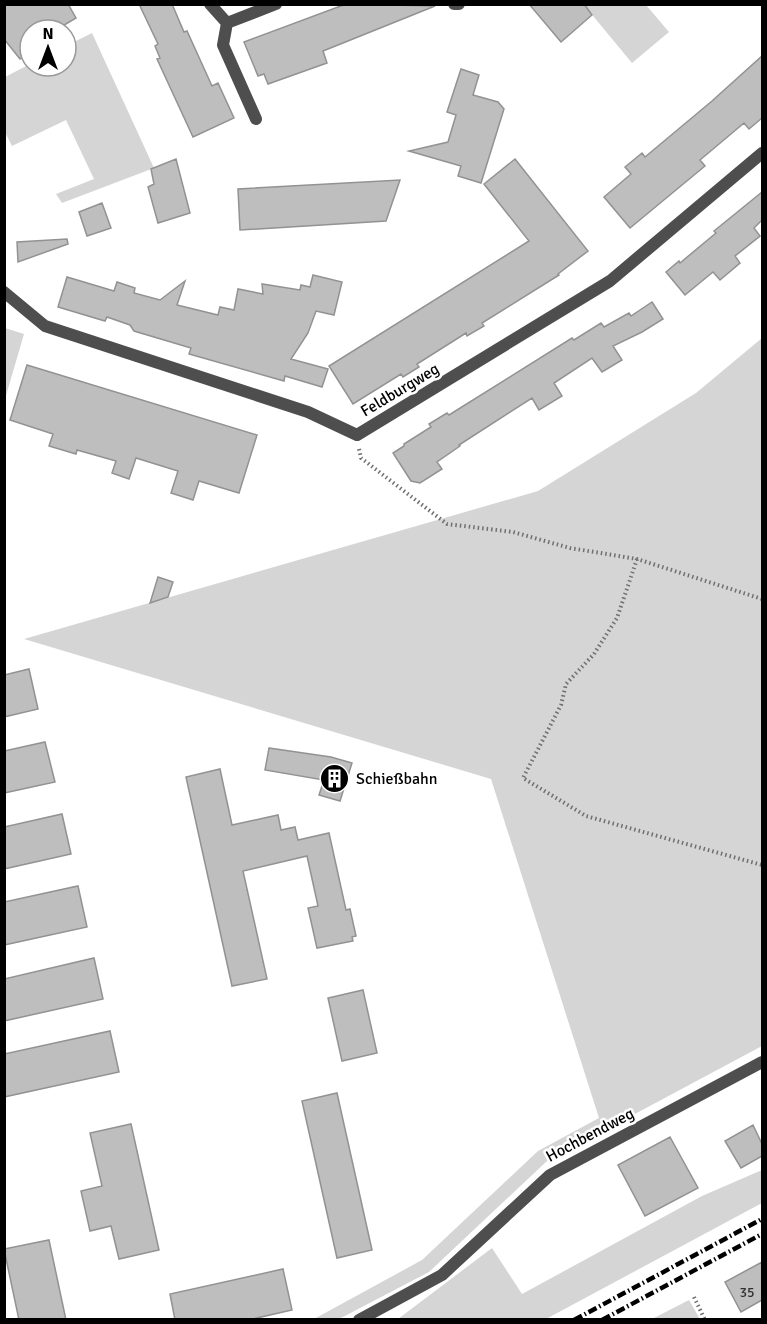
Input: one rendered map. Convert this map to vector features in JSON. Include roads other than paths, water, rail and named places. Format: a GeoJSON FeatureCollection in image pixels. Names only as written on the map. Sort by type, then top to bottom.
{"type":"FeatureCollection","features":[{"type":"Feature","properties":{"kind":"street"},"geometry":{"type":"LineString","coordinates":[[210,4],[227,23],[224,45],[256,119]]}},
{"type":"Feature","properties":{"kind":"street"},"geometry":{"type":"LineString","coordinates":[[227,23],[276,4]]}},
{"type":"Feature","properties":{"kind":"street","name":"Feldburgweg"},"geometry":{"type":"LineString","coordinates":[[6,297],[45,327],[308,412],[357,435],[610,281],[762,153]]}},
{"type":"Feature","properties":{"kind":"street","name":"Hochbendweg"},"geometry":{"type":"LineString","coordinates":[[359,1320],[442,1275],[550,1175],[762,1062]]}},
{"type":"Feature","properties":{"kind":"railway"},"geometry":{"type":"LineString","coordinates":[[574,1320],[762,1219]]}},
{"type":"Feature","properties":{"kind":"railway"},"geometry":{"type":"LineString","coordinates":[[602,1320],[762,1234]]}},
{"type":"Feature","properties":{"kind":"place","name":"Schießbahn"},"geometry":{"type":"Point","coordinates":[335,779]}}]}
